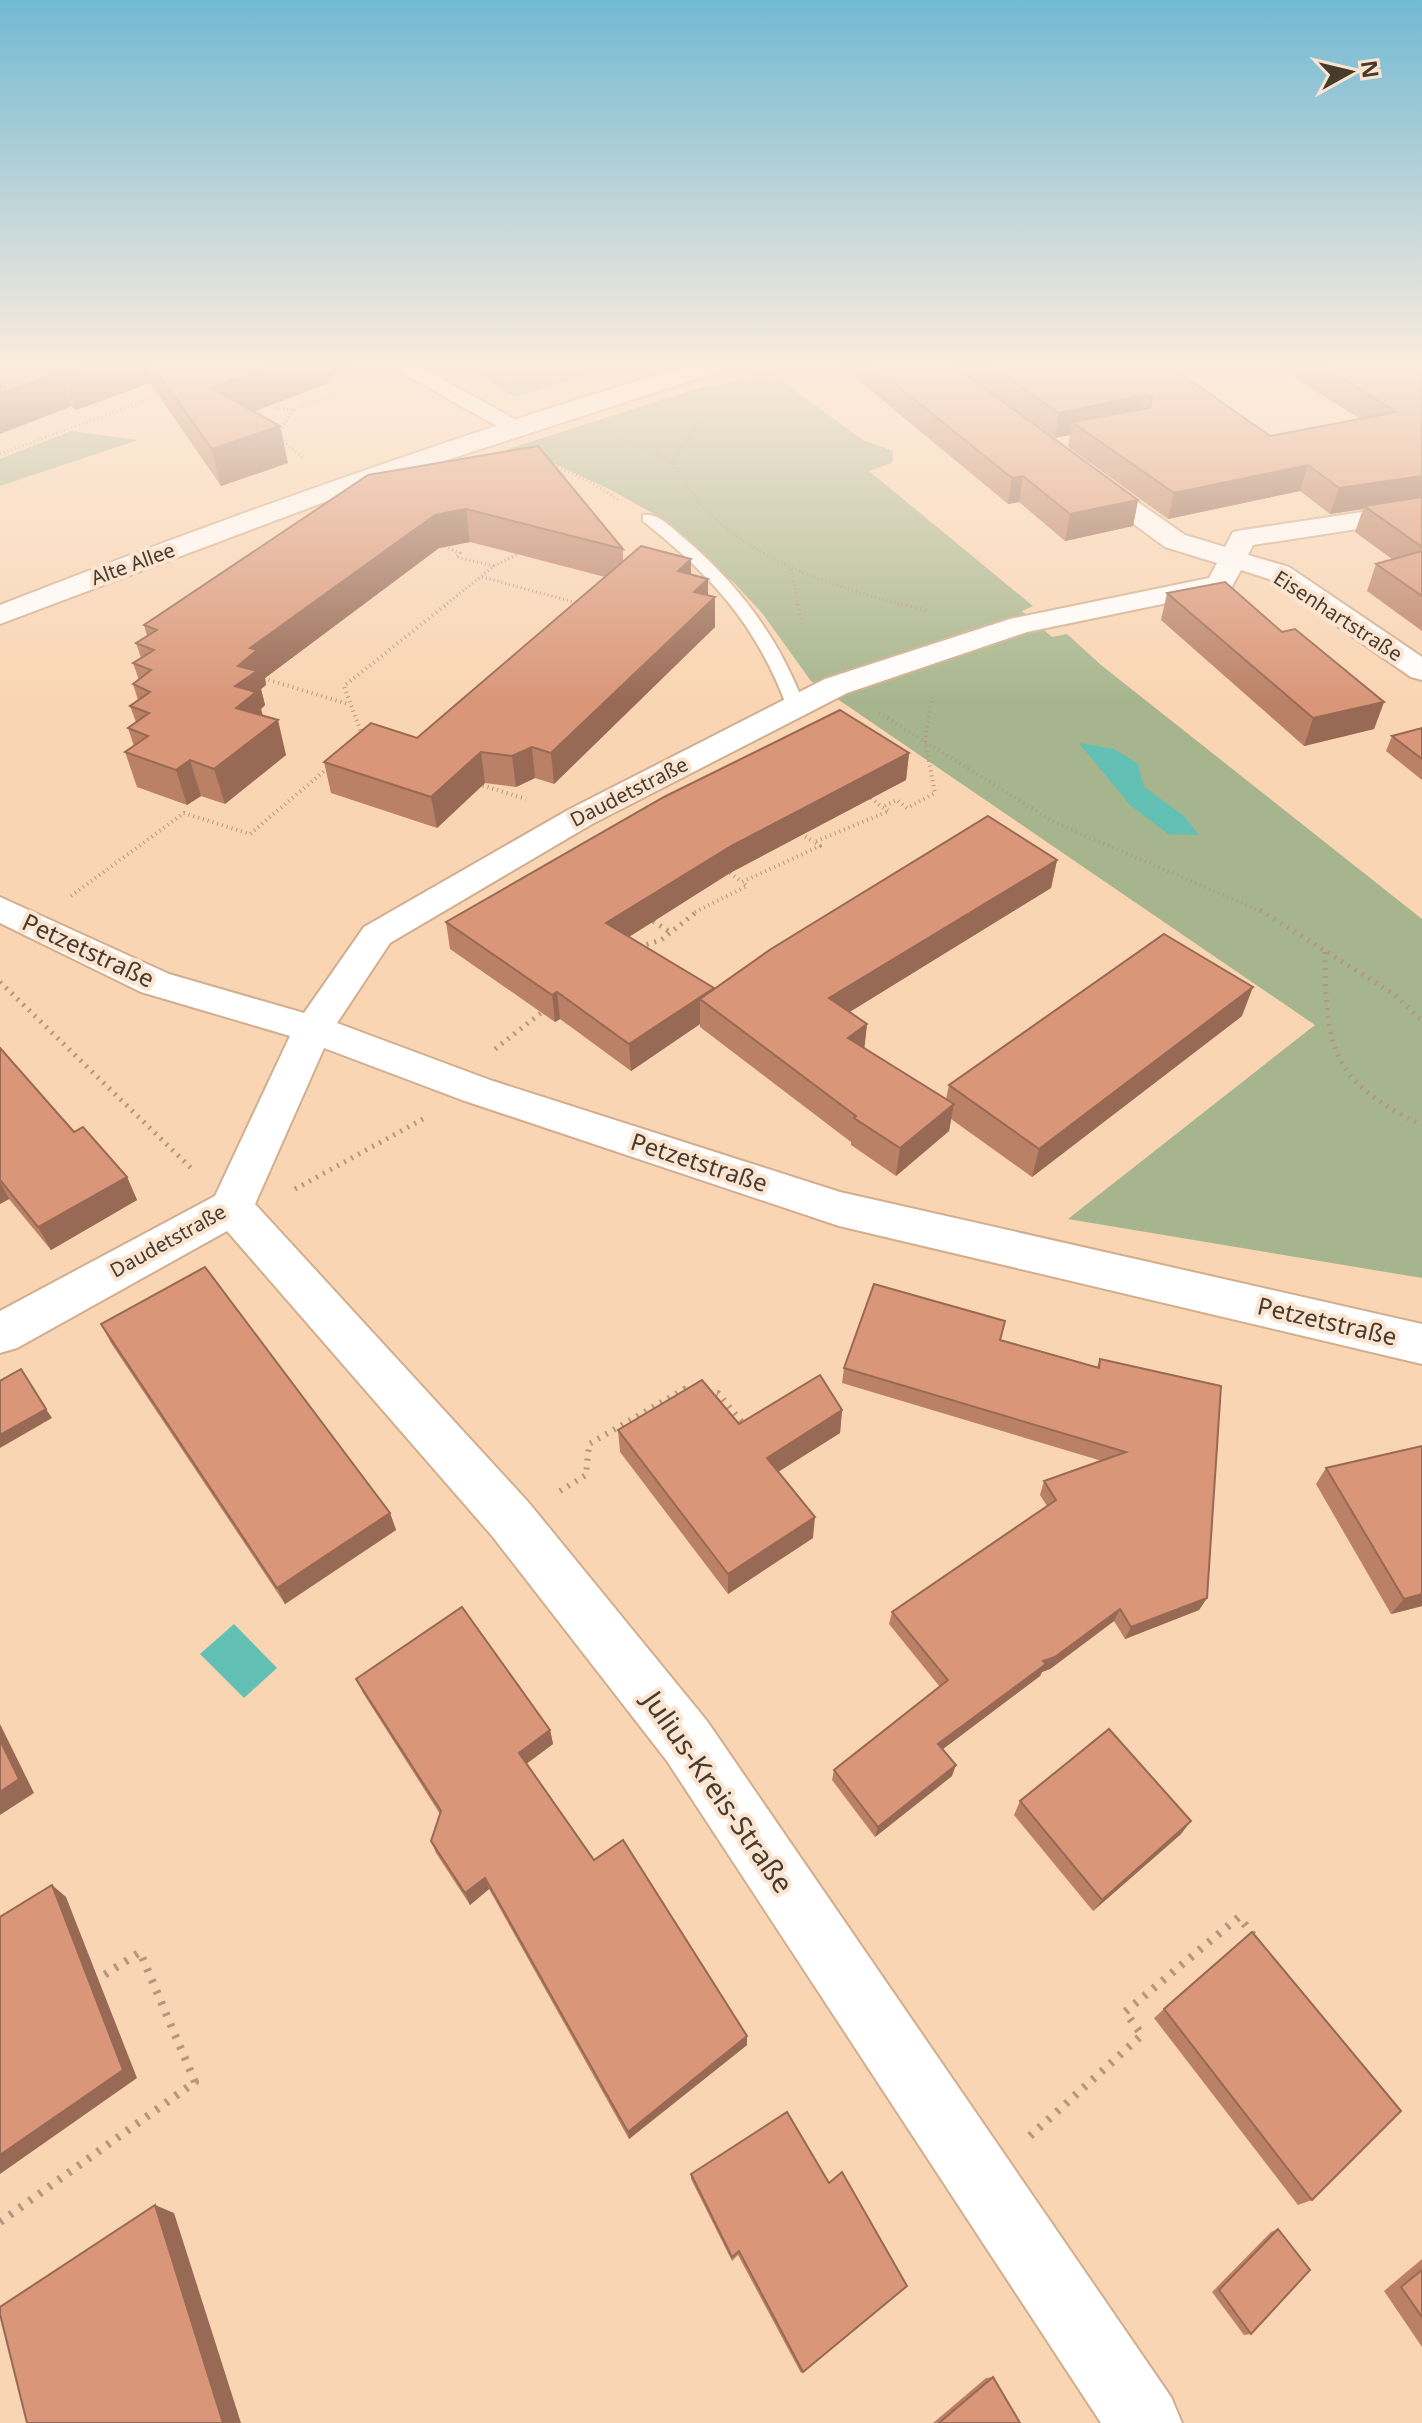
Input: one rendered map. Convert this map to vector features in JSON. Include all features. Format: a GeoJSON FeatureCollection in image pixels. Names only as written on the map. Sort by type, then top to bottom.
{"type":"FeatureCollection","features":[{"type":"Feature","properties":{"kind":"street","name":"Alte Allee"},"geometry":{"type":"LineString","coordinates":[[0,615],[372,476]]}},
{"type":"Feature","properties":{"kind":"street","name":"Eisenhartstraße"},"geometry":{"type":"LineString","coordinates":[[1084,476],[1175,541],[1279,573],[1422,671]]}},
{"type":"Feature","properties":{"kind":"street","name":"Daudetstraße"},"geometry":{"type":"LineString","coordinates":[[0,1334],[232,1207],[313,1029],[377,935],[580,817],[836,686],[1020,625],[1220,584],[1243,538],[1422,511]]}},
{"type":"Feature","properties":{"kind":"street","name":"Petzetstraße"},"geometry":{"type":"LineString","coordinates":[[16,917],[155,983],[313,1029],[476,1090],[839,1209],[1422,1344]]}},
{"type":"Feature","properties":{"kind":"street","name":"Julius-Kreis-Straße"},"geometry":{"type":"LineString","coordinates":[[232,1207],[511,1520],[687,1741],[1145,2423]]}},
{"type":"Feature","properties":{"kind":"lane"},"geometry":{"type":"LineString","coordinates":[[649,518],[692,551],[737,597],[782,663],[796,707]]}},
{"type":"Feature","properties":{"kind":"path"},"geometry":{"type":"LineString","coordinates":[[337,476],[349,484]]}},
{"type":"Feature","properties":{"kind":"path"},"geometry":{"type":"LineString","coordinates":[[578,476],[649,518]]}},
{"type":"Feature","properties":{"kind":"path"},"geometry":{"type":"LineString","coordinates":[[681,476],[693,497],[735,534],[791,569],[870,597],[939,613],[1020,625]]}},
{"type":"Feature","properties":{"kind":"path"},"geometry":{"type":"LineString","coordinates":[[440,545],[460,553],[456,557],[494,566]]}},
{"type":"Feature","properties":{"kind":"path"},"geometry":{"type":"LineString","coordinates":[[357,744],[362,734],[360,720],[348,704],[344,686],[494,566],[530,548]]}},
{"type":"Feature","properties":{"kind":"path"},"geometry":{"type":"LineString","coordinates":[[791,569],[798,615],[836,686],[1054,822],[1248,903],[1395,995],[1422,1021]]}},
{"type":"Feature","properties":{"kind":"path"},"geometry":{"type":"LineString","coordinates":[[482,577],[584,604]]}},
{"type":"Feature","properties":{"kind":"path"},"geometry":{"type":"LineString","coordinates":[[254,676],[348,704]]}},
{"type":"Feature","properties":{"kind":"path"},"geometry":{"type":"LineString","coordinates":[[882,807],[897,800],[907,808],[935,793],[925,741]]}},
{"type":"Feature","properties":{"kind":"path"},"geometry":{"type":"LineString","coordinates":[[16,917],[184,813],[250,834],[333,764]]}},
{"type":"Feature","properties":{"kind":"path"},"geometry":{"type":"LineString","coordinates":[[470,781],[580,817]]}},
{"type":"Feature","properties":{"kind":"path"},"geometry":{"type":"LineString","coordinates":[[814,842],[889,811],[871,798]]}},
{"type":"Feature","properties":{"kind":"path"},"geometry":{"type":"LineString","coordinates":[[742,882],[820,846],[801,834]]}},
{"type":"Feature","properties":{"kind":"path"},"geometry":{"type":"LineString","coordinates":[[631,952],[661,940],[690,915],[747,886],[730,873]]}},
{"type":"Feature","properties":{"kind":"path"},"geometry":{"type":"LineString","coordinates":[[653,921],[670,932]]}},
{"type":"Feature","properties":{"kind":"path"},"geometry":{"type":"LineString","coordinates":[[1325,951],[1329,1036],[1347,1073],[1369,1094],[1422,1125]]}},
{"type":"Feature","properties":{"kind":"path"},"geometry":{"type":"LineString","coordinates":[[0,982],[232,1207],[280,1197],[476,1090]]}},
{"type":"Feature","properties":{"kind":"path"},"geometry":{"type":"LineString","coordinates":[[511,1520],[586,1475],[589,1444],[684,1389],[718,1393],[753,1436]]}},
{"type":"Feature","properties":{"kind":"path"},"geometry":{"type":"LineString","coordinates":[[981,2179],[1142,2035],[1125,2012],[1239,1917],[1259,1941]]}},
{"type":"Feature","properties":{"kind":"path"},"geometry":{"type":"LineString","coordinates":[[0,2222],[195,2082],[140,1952],[98,1979]]}},
{"type":"Feature","properties":{"kind":"green space"},"geometry":{"type":"Polygon","coordinates":[[[0,476],[30,476],[0,486],[0,476]]]}},
{"type":"Feature","properties":{"kind":"green space"},"geometry":{"type":"Polygon","coordinates":[[[581,476],[875,476],[1033,606],[1022,611],[1052,637],[1067,634],[1101,665],[1422,919],[1422,1278],[1068,1219],[1315,1025],[811,681],[762,613],[734,583],[652,513],[581,476]]]}},
{"type":"Feature","properties":{"kind":"water"},"geometry":{"type":"Polygon","coordinates":[[[1079,743],[1114,749],[1138,764],[1144,787],[1184,816],[1199,835],[1168,834],[1130,805],[1079,743]]]}},
{"type":"Feature","properties":{"kind":"water"},"geometry":{"type":"Polygon","coordinates":[[[234,1624],[277,1668],[244,1698],[200,1654],[234,1624]]]}},
{"type":"Feature","properties":{"kind":"building"},"geometry":{"type":"Polygon","coordinates":[[[366,476],[563,476],[623,549],[466,509],[435,515],[250,648],[257,650],[238,666],[257,671],[235,686],[256,692],[236,708],[278,720],[214,769],[190,760],[176,770],[125,752],[148,736],[128,728],[149,713],[130,706],[150,692],[133,684],[151,670],[133,663],[154,650],[136,643],[157,630],[144,625],[366,476]]]}},
{"type":"Feature","properties":{"kind":"building"},"geometry":{"type":"Polygon","coordinates":[[[1023,476],[1105,476],[1138,500],[1070,514],[1023,476]]]}},
{"type":"Feature","properties":{"kind":"building"},"geometry":{"type":"Polygon","coordinates":[[[1150,476],[1255,476],[1174,493],[1150,476]]]}},
{"type":"Feature","properties":{"kind":"building"},"geometry":{"type":"Polygon","coordinates":[[[1323,476],[1421,476],[1339,488],[1323,476]]]}},
{"type":"Feature","properties":{"kind":"building"},"geometry":{"type":"Polygon","coordinates":[[[1422,497],[1422,547],[1364,506],[1422,497]]]}},
{"type":"Feature","properties":{"kind":"building"},"geometry":{"type":"Polygon","coordinates":[[[641,546],[691,559],[678,571],[708,579],[694,592],[715,597],[551,753],[532,747],[512,756],[481,752],[431,797],[324,762],[371,723],[417,738],[641,546]]]}},
{"type":"Feature","properties":{"kind":"building"},"geometry":{"type":"Polygon","coordinates":[[[1422,551],[1422,596],[1376,564],[1422,551]]]}},
{"type":"Feature","properties":{"kind":"building"},"geometry":{"type":"Polygon","coordinates":[[[1225,582],[1282,632],[1295,629],[1384,702],[1313,718],[1167,593],[1225,582]]]}},
{"type":"Feature","properties":{"kind":"building"},"geometry":{"type":"Polygon","coordinates":[[[840,710],[909,753],[731,846],[606,923],[714,988],[629,1044],[557,992],[552,995],[446,922],[664,797],[840,710]]]}},
{"type":"Feature","properties":{"kind":"building"},"geometry":{"type":"Polygon","coordinates":[[[1422,728],[1422,759],[1392,736],[1422,728]]]}},
{"type":"Feature","properties":{"kind":"building"},"geometry":{"type":"Polygon","coordinates":[[[988,816],[1057,860],[829,998],[867,1024],[848,1038],[954,1104],[900,1148],[854,1118],[856,1116],[700,999],[771,949],[988,816]]]}},
{"type":"Feature","properties":{"kind":"building"},"geometry":{"type":"Polygon","coordinates":[[[1164,934],[1253,987],[1039,1149],[949,1085],[1164,934]]]}},
{"type":"Feature","properties":{"kind":"building"},"geometry":{"type":"Polygon","coordinates":[[[0,1048],[74,1132],[83,1127],[127,1177],[38,1227],[0,1180],[0,1048]]]}},
{"type":"Feature","properties":{"kind":"building"},"geometry":{"type":"Polygon","coordinates":[[[205,1267],[390,1513],[277,1588],[101,1324],[205,1267]]]}},
{"type":"Feature","properties":{"kind":"building"},"geometry":{"type":"Polygon","coordinates":[[[874,1284],[1005,1321],[1000,1340],[1099,1368],[1100,1359],[1221,1386],[1207,1598],[1131,1627],[1120,1609],[1055,1657],[1043,1661],[1046,1664],[938,1744],[956,1765],[878,1827],[834,1770],[948,1680],[892,1612],[1056,1500],[1044,1481],[1126,1452],[844,1368],[874,1284]]]}},
{"type":"Feature","properties":{"kind":"building"},"geometry":{"type":"Polygon","coordinates":[[[21,1369],[46,1409],[0,1435],[0,1381],[21,1369]]]}},
{"type":"Feature","properties":{"kind":"building"},"geometry":{"type":"Polygon","coordinates":[[[820,1375],[842,1410],[767,1458],[815,1517],[728,1574],[618,1430],[702,1380],[739,1424],[820,1375]]]}},
{"type":"Feature","properties":{"kind":"building"},"geometry":{"type":"Polygon","coordinates":[[[1422,1446],[1422,1594],[1404,1599],[1326,1468],[1422,1446]]]}},
{"type":"Feature","properties":{"kind":"building"},"geometry":{"type":"Polygon","coordinates":[[[462,1607],[550,1730],[519,1753],[594,1860],[623,1840],[747,2036],[628,2132],[485,1878],[465,1893],[431,1841],[441,1811],[356,1679],[462,1607]]]}},
{"type":"Feature","properties":{"kind":"building"},"geometry":{"type":"Polygon","coordinates":[[[1109,1729],[1191,1821],[1102,1900],[1020,1801],[1109,1729]]]}},
{"type":"Feature","properties":{"kind":"building"},"geometry":{"type":"Polygon","coordinates":[[[0,1740],[19,1779],[0,1792],[0,1740]]]}},
{"type":"Feature","properties":{"kind":"building"},"geometry":{"type":"Polygon","coordinates":[[[52,1885],[123,2070],[0,2155],[0,1917],[52,1885]]]}},
{"type":"Feature","properties":{"kind":"building"},"geometry":{"type":"Polygon","coordinates":[[[1252,1932],[1401,2111],[1312,2200],[1164,2009],[1252,1932]]]}},
{"type":"Feature","properties":{"kind":"building"},"geometry":{"type":"Polygon","coordinates":[[[787,2112],[829,2183],[842,2172],[907,2286],[803,2372],[739,2251],[732,2257],[691,2174],[787,2112]]]}},
{"type":"Feature","properties":{"kind":"building"},"geometry":{"type":"Polygon","coordinates":[[[155,2205],[223,2423],[27,2423],[0,2307],[155,2205]]]}},
{"type":"Feature","properties":{"kind":"building"},"geometry":{"type":"Polygon","coordinates":[[[1278,2229],[1310,2270],[1251,2334],[1219,2290],[1278,2229]]]}},
{"type":"Feature","properties":{"kind":"building"},"geometry":{"type":"Polygon","coordinates":[[[1422,2270],[1422,2317],[1401,2287],[1422,2270]]]}},
{"type":"Feature","properties":{"kind":"building"},"geometry":{"type":"Polygon","coordinates":[[[993,2377],[1020,2423],[939,2423],[993,2377]]]}}]}
